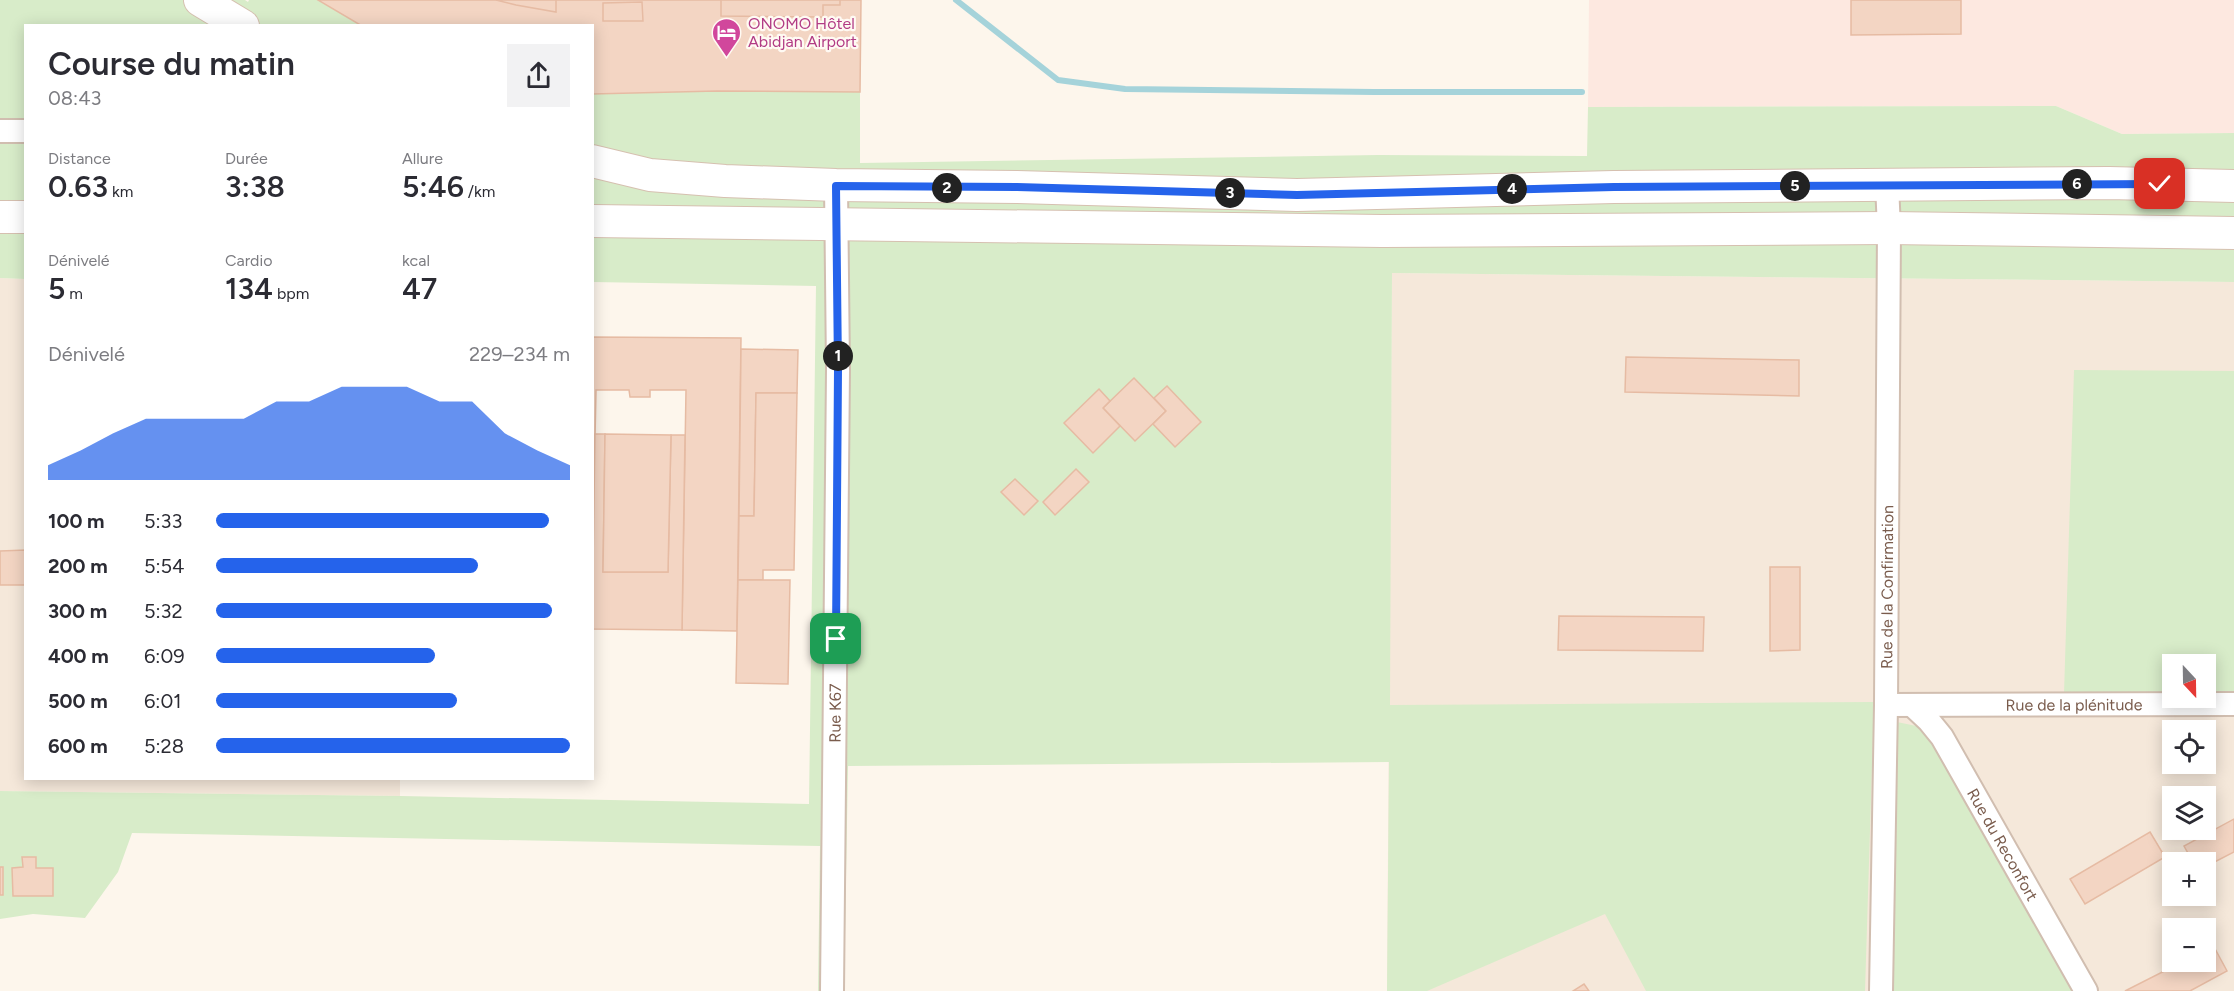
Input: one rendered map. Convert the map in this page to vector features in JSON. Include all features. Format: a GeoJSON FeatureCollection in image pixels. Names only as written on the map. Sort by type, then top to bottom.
{"type":"FeatureCollection","features":[{"type":"Feature","properties":{"kind":"main road"},"geometry":{"type":"LineString","coordinates":[[200,0],[240,24]]}},
{"type":"Feature","properties":{"kind":"main road"},"geometry":{"type":"LineString","coordinates":[[594,161],[650,175],[836,186],[1017,187],[1297,195],[1614,187],[2160,184],[2234,186]]}},
{"type":"Feature","properties":{"kind":"main road"},"geometry":{"type":"LineString","coordinates":[[721,221],[724,180]]}},
{"type":"Feature","properties":{"kind":"main road"},"geometry":{"type":"LineString","coordinates":[[2156,230],[2160,184]]}},
{"type":"Feature","properties":{"kind":"main road"},"geometry":{"type":"LineString","coordinates":[[0,217],[24,217]]}},
{"type":"Feature","properties":{"kind":"main road"},"geometry":{"type":"LineString","coordinates":[[594,221],[1370,231],[1889,228],[2156,230],[2234,233]]}},
{"type":"Feature","properties":{"kind":"street"},"geometry":{"type":"LineString","coordinates":[[0,131],[24,131]]}},
{"type":"Feature","properties":{"kind":"street"},"geometry":{"type":"LineString","coordinates":[[594,176],[650,175]]}},
{"type":"Feature","properties":{"kind":"street","name":"Rue de la Confirmation"},"geometry":{"type":"LineString","coordinates":[[1881,991],[1886,705],[1889,228],[1887,185]]}},
{"type":"Feature","properties":{"kind":"street","name":"Rue K67"},"geometry":{"type":"LineString","coordinates":[[832,991],[838,382],[836,186]]}},
{"type":"Feature","properties":{"kind":"street","name":"Rue de la plénitude"},"geometry":{"type":"LineString","coordinates":[[1886,705],[2234,704]]}},
{"type":"Feature","properties":{"kind":"street","name":"Rue du Reconfort"},"geometry":{"type":"LineString","coordinates":[[1912,706],[1942,737],[2086,991]]}},
{"type":"Feature","properties":{"kind":"shaded area"},"geometry":{"type":"Polygon","coordinates":[[[1589,0],[2234,0],[2234,133],[2122,134],[2056,106],[1588,107],[1589,0]]]}},
{"type":"Feature","properties":{"kind":"shaded area"},"geometry":{"type":"Polygon","coordinates":[[[1392,273],[2234,282],[2234,991],[1387,991],[1392,273]]]}},
{"type":"Feature","properties":{"kind":"shaded area"},"geometry":{"type":"Polygon","coordinates":[[[0,278],[24,279],[24,780],[400,780],[400,796],[0,791],[0,278]]]}},
{"type":"Feature","properties":{"kind":"green space"},"geometry":{"type":"Polygon","coordinates":[[[0,0],[245,0],[248,2],[249,0],[318,0],[360,24],[24,24],[24,279],[0,278],[0,0]]]}},
{"type":"Feature","properties":{"kind":"green space"},"geometry":{"type":"Polygon","coordinates":[[[717,91],[860,92],[860,163],[1378,155],[1587,156],[1588,107],[2056,106],[2122,134],[2234,133],[2234,282],[1392,273],[1390,705],[1874,702],[1865,991],[1646,991],[1605,914],[1427,991],[1387,991],[1389,762],[848,766],[844,991],[818,991],[820,846],[132,833],[118,872],[85,918],[33,914],[0,919],[0,791],[809,804],[816,286],[594,282],[594,94],[717,91]]]}},
{"type":"Feature","properties":{"kind":"green space"},"geometry":{"type":"Polygon","coordinates":[[[2074,370],[2234,371],[2234,696],[2216,696],[2216,654],[2162,654],[2162,695],[2064,694],[2074,370]]]}},
{"type":"Feature","properties":{"kind":"green space"},"geometry":{"type":"Polygon","coordinates":[[[1897,722],[1921,727],[1936,741],[2079,991],[1890,991],[1897,722]]]}},
{"type":"Feature","properties":{"kind":"building","name":"ONOMO Hôtel Abidjan Airport"},"geometry":{"type":"Polygon","coordinates":[[[318,0],[861,0],[860,92],[717,91],[594,94],[594,24],[359,24],[318,0]]]}},
{"type":"Feature","properties":{"kind":"building"},"geometry":{"type":"Polygon","coordinates":[[[496,0],[556,0],[556,12],[516,5],[496,0]]]}},
{"type":"Feature","properties":{"kind":"building"},"geometry":{"type":"Polygon","coordinates":[[[721,0],[840,0],[840,5],[823,5],[823,17],[721,16],[721,0]]]}},
{"type":"Feature","properties":{"kind":"building"},"geometry":{"type":"Polygon","coordinates":[[[1851,0],[1961,0],[1961,34],[1851,35],[1851,0]]]}},
{"type":"Feature","properties":{"kind":"building"},"geometry":{"type":"Polygon","coordinates":[[[642,2],[643,21],[603,21],[603,3],[642,2]]]}},
{"type":"Feature","properties":{"kind":"building"},"geometry":{"type":"Polygon","coordinates":[[[594,337],[741,338],[737,631],[682,630],[686,390],[650,390],[650,397],[630,397],[629,390],[596,390],[594,486],[594,337]]]}},
{"type":"Feature","properties":{"kind":"building"},"geometry":{"type":"Polygon","coordinates":[[[741,349],[798,350],[797,393],[756,393],[754,516],[739,516],[741,349]]]}},
{"type":"Feature","properties":{"kind":"building"},"geometry":{"type":"Polygon","coordinates":[[[1626,357],[1799,360],[1799,396],[1625,392],[1626,357]]]}},
{"type":"Feature","properties":{"kind":"building"},"geometry":{"type":"Polygon","coordinates":[[[1134,378],[1166,411],[1135,441],[1103,408],[1134,378]]]}},
{"type":"Feature","properties":{"kind":"building"},"geometry":{"type":"Polygon","coordinates":[[[1167,386],[1201,422],[1175,447],[1153,424],[1166,411],[1154,398],[1167,386]]]}},
{"type":"Feature","properties":{"kind":"building"},"geometry":{"type":"Polygon","coordinates":[[[1099,389],[1110,401],[1103,408],[1120,426],[1093,453],[1064,423],[1099,389]]]}},
{"type":"Feature","properties":{"kind":"building"},"geometry":{"type":"Polygon","coordinates":[[[756,393],[797,393],[794,570],[763,570],[763,580],[738,580],[739,516],[754,516],[756,393]]]}},
{"type":"Feature","properties":{"kind":"building"},"geometry":{"type":"Polygon","coordinates":[[[595,434],[605,434],[603,572],[668,572],[671,435],[685,435],[682,630],[594,629],[595,434]]]}},
{"type":"Feature","properties":{"kind":"building"},"geometry":{"type":"Polygon","coordinates":[[[605,434],[671,435],[668,572],[603,572],[605,434]]]}},
{"type":"Feature","properties":{"kind":"building"},"geometry":{"type":"Polygon","coordinates":[[[1076,469],[1089,482],[1055,515],[1043,502],[1076,469]]]}},
{"type":"Feature","properties":{"kind":"building"},"geometry":{"type":"Polygon","coordinates":[[[1015,479],[1038,501],[1024,515],[1001,492],[1015,479]]]}},
{"type":"Feature","properties":{"kind":"building"},"geometry":{"type":"Polygon","coordinates":[[[24,550],[24,585],[0,585],[0,551],[24,550]]]}},
{"type":"Feature","properties":{"kind":"building"},"geometry":{"type":"Polygon","coordinates":[[[1770,567],[1800,567],[1800,650],[1770,651],[1770,567]]]}},
{"type":"Feature","properties":{"kind":"building"},"geometry":{"type":"Polygon","coordinates":[[[738,580],[790,580],[788,684],[736,683],[738,580]]]}},
{"type":"Feature","properties":{"kind":"building"},"geometry":{"type":"Polygon","coordinates":[[[1559,616],[1704,617],[1703,651],[1558,650],[1559,616]]]}},
{"type":"Feature","properties":{"kind":"building"},"geometry":{"type":"Polygon","coordinates":[[[2234,819],[2234,852],[2216,861],[2216,852],[2187,852],[2184,846],[2195,840],[2216,840],[2216,829],[2234,819]]]}},
{"type":"Feature","properties":{"kind":"building"},"geometry":{"type":"Polygon","coordinates":[[[2150,832],[2162,852],[2162,859],[2085,904],[2070,879],[2150,832]]]}},
{"type":"Feature","properties":{"kind":"building"},"geometry":{"type":"Polygon","coordinates":[[[22,857],[36,857],[36,868],[53,868],[53,896],[13,896],[12,868],[23,867],[22,857]]]}},
{"type":"Feature","properties":{"kind":"building"},"geometry":{"type":"Polygon","coordinates":[[[0,867],[3,867],[3,895],[0,895],[0,867]]]}},
{"type":"Feature","properties":{"kind":"building"},"geometry":{"type":"Polygon","coordinates":[[[2216,951],[2227,971],[2190,991],[2125,991],[2162,972],[2216,972],[2216,951]]]}},
{"type":"Feature","properties":{"kind":"building"},"geometry":{"type":"Polygon","coordinates":[[[1584,984],[1589,991],[1573,991],[1584,984]]]}},
{"type":"Feature","properties":{"kind":"waterway"},"geometry":{"type":"LineString","coordinates":[[956,0],[1058,80],[1125,89],[1582,92]]}},
{"type":"Feature","properties":{"kind":"place","name":"ONOMO Hôtel Abidjan Airport"},"geometry":{"type":"Point","coordinates":[727,58]}},
{"type":"Feature","properties":{"kind":"route"},"geometry":{"type":"LineString","coordinates":[[836,639],[838,370],[836,186],[1017,187],[1297,195],[1614,187],[2160,184]]}}]}
